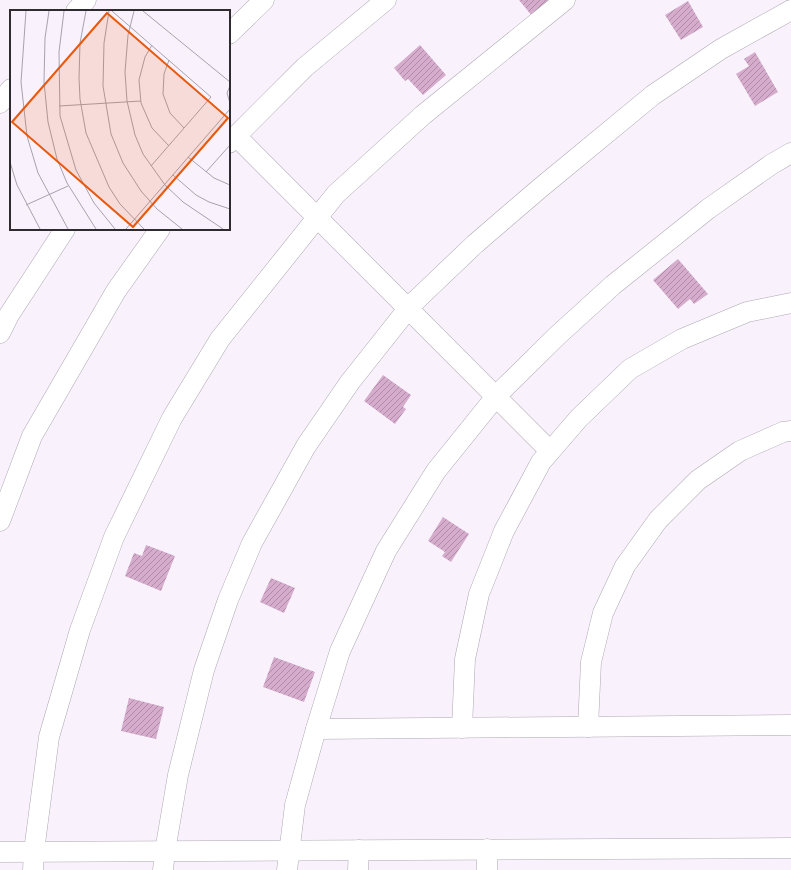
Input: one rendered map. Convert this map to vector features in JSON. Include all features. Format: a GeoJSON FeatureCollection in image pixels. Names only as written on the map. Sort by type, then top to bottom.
{"type":"FeatureCollection","features":[{"type":"Feature","properties":{"kind":"street"},"geometry":{"type":"LineString","coordinates":[[77,10],[86,0]]}},
{"type":"Feature","properties":{"kind":"street"},"geometry":{"type":"LineString","coordinates":[[230,33],[264,0]]}},
{"type":"Feature","properties":{"kind":"street"},"geometry":{"type":"LineString","coordinates":[[386,0],[305,67],[233,139],[317,217],[550,451]]}},
{"type":"Feature","properties":{"kind":"street"},"geometry":{"type":"LineString","coordinates":[[33,861],[49,737],[80,630],[114,537],[172,418],[220,339],[336,194],[423,115],[565,0]]}},
{"type":"Feature","properties":{"kind":"street"},"geometry":{"type":"LineString","coordinates":[[164,860],[178,775],[204,670],[228,600],[252,543],[306,446],[350,382],[408,309],[481,239],[539,189],[653,95],[721,49],[791,10]]}},
{"type":"Feature","properties":{"kind":"street"},"geometry":{"type":"LineString","coordinates":[[0,103],[10,91]]}},
{"type":"Feature","properties":{"kind":"street"},"geometry":{"type":"LineString","coordinates":[[287,870],[295,805],[340,651],[386,551],[436,471],[496,397],[558,335],[613,285],[708,209],[772,164],[791,153]]}},
{"type":"Feature","properties":{"kind":"street"},"geometry":{"type":"LineString","coordinates":[[0,333],[9,315],[64,230]]}},
{"type":"Feature","properties":{"kind":"street"},"geometry":{"type":"LineString","coordinates":[[0,521],[32,436],[116,291],[159,230]]}},
{"type":"Feature","properties":{"kind":"street"},"geometry":{"type":"LineString","coordinates":[[462,728],[465,659],[479,594],[504,531],[541,462],[579,418],[630,369],[682,339],[747,312],[791,302]]}},
{"type":"Feature","properties":{"kind":"street"},"geometry":{"type":"LineString","coordinates":[[588,727],[590,662],[603,613],[625,566],[658,520],[698,480],[740,451],[791,430]]}},
{"type":"Feature","properties":{"kind":"street"},"geometry":{"type":"LineString","coordinates":[[316,729],[791,725]]}},
{"type":"Feature","properties":{"kind":"street"},"geometry":{"type":"LineString","coordinates":[[0,852],[33,861],[164,860],[289,850],[791,848]]}},
{"type":"Feature","properties":{"kind":"street"},"geometry":{"type":"LineString","coordinates":[[487,849],[487,870]]}},
{"type":"Feature","properties":{"kind":"street"},"geometry":{"type":"LineString","coordinates":[[358,870],[359,850]]}},
{"type":"Feature","properties":{"kind":"building"},"geometry":{"type":"Polygon","coordinates":[[[519,0],[552,0],[532,16],[519,0]]]}},
{"type":"Feature","properties":{"kind":"building"},"geometry":{"type":"Polygon","coordinates":[[[688,1],[703,27],[681,40],[665,15],[688,1]]]}},
{"type":"Feature","properties":{"kind":"building"},"geometry":{"type":"Polygon","coordinates":[[[420,45],[446,75],[423,95],[408,79],[405,81],[394,68],[420,45]]]}},
{"type":"Feature","properties":{"kind":"building"},"geometry":{"type":"Polygon","coordinates":[[[755,52],[778,92],[755,106],[736,74],[749,66],[744,59],[755,52]]]}},
{"type":"Feature","properties":{"kind":"building"},"geometry":{"type":"Polygon","coordinates":[[[678,259],[708,294],[694,304],[690,299],[678,309],[653,280],[678,259]]]}},
{"type":"Feature","properties":{"kind":"building"},"geometry":{"type":"Polygon","coordinates":[[[383,375],[411,395],[403,407],[406,409],[395,424],[364,401],[383,375]]]}},
{"type":"Feature","properties":{"kind":"building"},"geometry":{"type":"Polygon","coordinates":[[[443,517],[469,534],[451,562],[442,556],[445,552],[428,541],[443,517]]]}},
{"type":"Feature","properties":{"kind":"building"},"geometry":{"type":"Polygon","coordinates":[[[146,545],[175,556],[161,591],[125,576],[134,553],[142,556],[146,545]]]}},
{"type":"Feature","properties":{"kind":"building"},"geometry":{"type":"Polygon","coordinates":[[[271,578],[295,588],[284,613],[260,602],[271,578]]]}},
{"type":"Feature","properties":{"kind":"building"},"geometry":{"type":"Polygon","coordinates":[[[274,657],[315,672],[304,702],[263,687],[274,657]]]}},
{"type":"Feature","properties":{"kind":"building"},"geometry":{"type":"Polygon","coordinates":[[[129,698],[164,707],[156,739],[121,731],[129,698]]]}}]}
